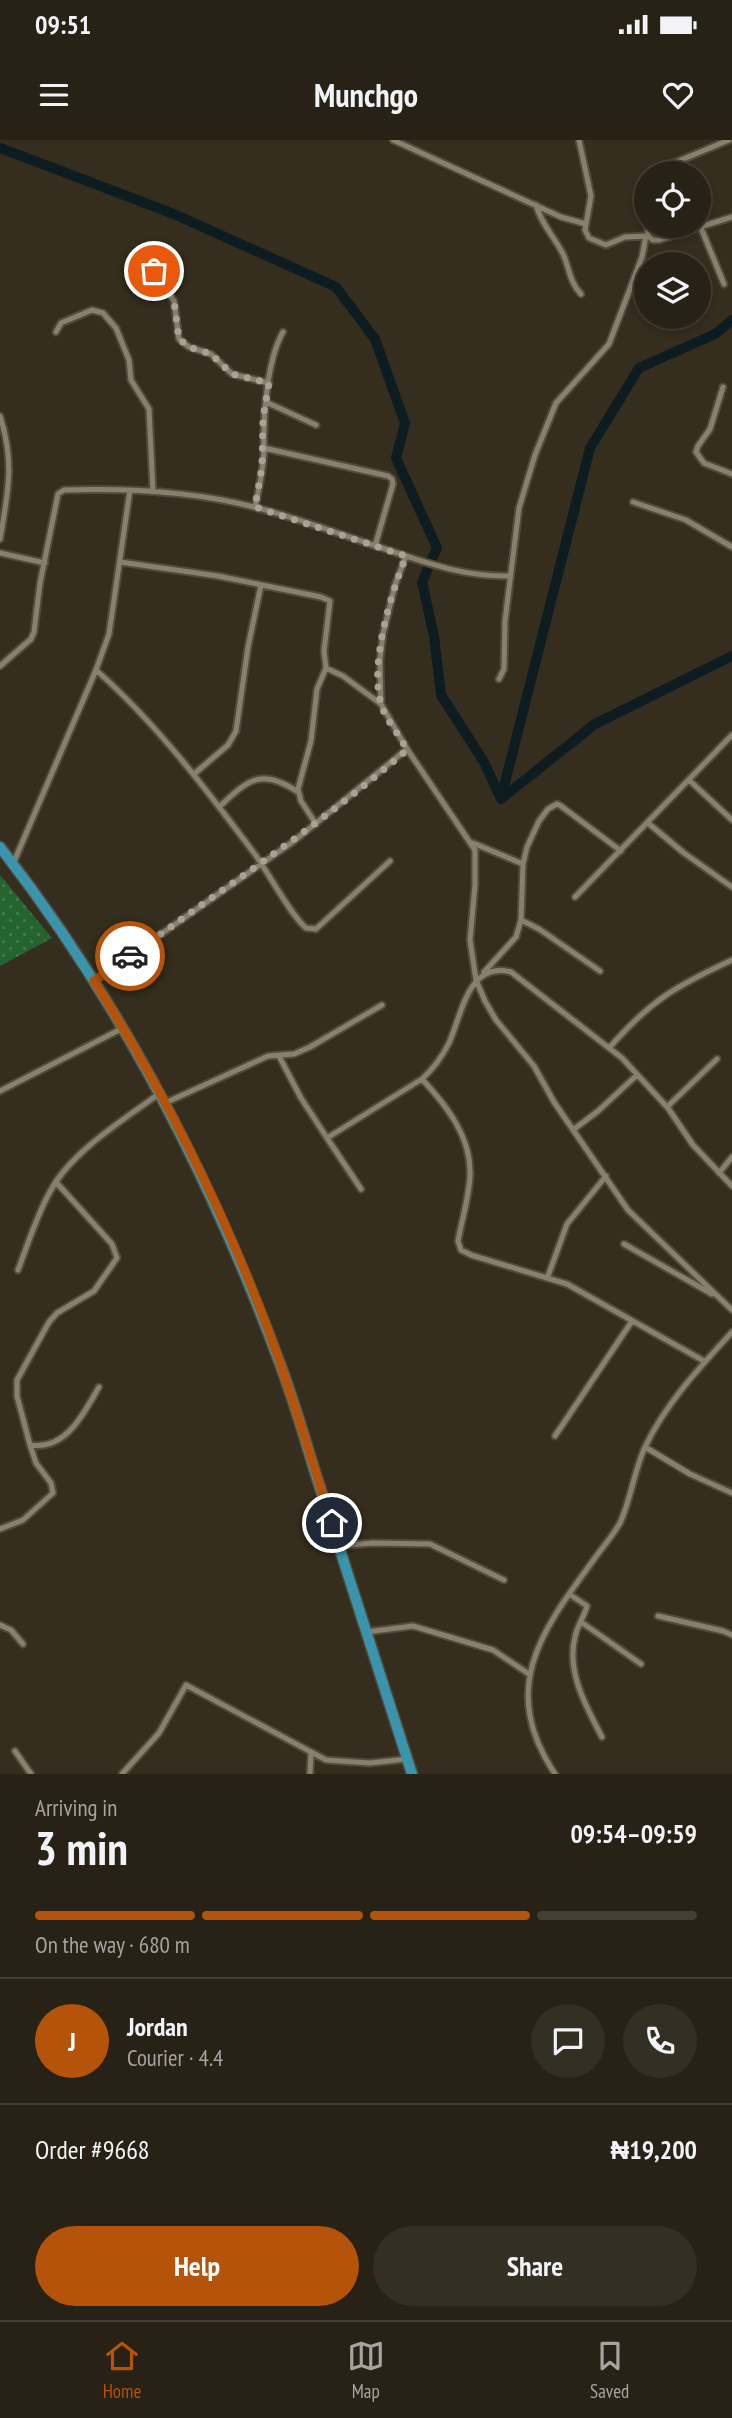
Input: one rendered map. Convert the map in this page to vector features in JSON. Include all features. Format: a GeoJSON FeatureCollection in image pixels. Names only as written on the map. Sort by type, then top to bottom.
{"type":"FeatureCollection","features":[{"type":"Feature","properties":{"kind":"highway"},"geometry":{"type":"LineString","coordinates":[[0,848],[42,903],[123,1028],[160,1093],[216,1205],[274,1346],[412,1774]]}},
{"type":"Feature","properties":{"kind":"street"},"geometry":{"type":"LineString","coordinates":[[393,140],[561,217],[586,224]]}},
{"type":"Feature","properties":{"kind":"street"},"geometry":{"type":"LineString","coordinates":[[579,140],[591,197],[585,230],[589,238],[610,245],[625,237],[634,237]]}},
{"type":"Feature","properties":{"kind":"street"},"geometry":{"type":"LineString","coordinates":[[679,161],[729,140]]}},
{"type":"Feature","properties":{"kind":"street"},"geometry":{"type":"LineString","coordinates":[[536,205],[546,230],[563,254],[575,289],[581,294]]}},
{"type":"Feature","properties":{"kind":"street"},"geometry":{"type":"LineString","coordinates":[[711,224],[732,217]]}},
{"type":"Feature","properties":{"kind":"street"},"geometry":{"type":"LineString","coordinates":[[499,679],[504,669],[503,643],[519,508],[535,455],[556,403],[609,344],[647,238]]}},
{"type":"Feature","properties":{"kind":"street"},"geometry":{"type":"LineString","coordinates":[[705,238],[724,284]]}},
{"type":"Feature","properties":{"kind":"street"},"geometry":{"type":"LineString","coordinates":[[154,271],[174,301],[179,339],[189,347],[211,354],[232,374],[269,383]]}},
{"type":"Feature","properties":{"kind":"street"},"geometry":{"type":"LineString","coordinates":[[56,332],[61,323],[92,310],[103,313],[116,328],[129,360],[131,380],[149,409],[153,491]]}},
{"type":"Feature","properties":{"kind":"street"},"geometry":{"type":"LineString","coordinates":[[255,507],[264,448],[263,418],[278,343],[284,332]]}},
{"type":"Feature","properties":{"kind":"street"},"geometry":{"type":"LineString","coordinates":[[723,387],[710,429],[696,452],[704,463],[732,474]]}},
{"type":"Feature","properties":{"kind":"street"},"geometry":{"type":"LineString","coordinates":[[266,402],[316,425]]}},
{"type":"Feature","properties":{"kind":"street"},"geometry":{"type":"LineString","coordinates":[[0,416],[9,447],[10,463],[0,539]]}},
{"type":"Feature","properties":{"kind":"street"},"geometry":{"type":"LineString","coordinates":[[264,448],[392,479],[393,484],[375,546]]}},
{"type":"Feature","properties":{"kind":"street"},"geometry":{"type":"LineString","coordinates":[[0,666],[33,635],[40,583],[60,492],[88,489],[192,495],[255,507],[441,569],[510,576]]}},
{"type":"Feature","properties":{"kind":"street"},"geometry":{"type":"LineString","coordinates":[[13,864],[96,670],[108,634],[130,490]]}},
{"type":"Feature","properties":{"kind":"street"},"geometry":{"type":"LineString","coordinates":[[633,502],[686,520],[732,547]]}},
{"type":"Feature","properties":{"kind":"street"},"geometry":{"type":"LineString","coordinates":[[0,553],[45,563]]}},
{"type":"Feature","properties":{"kind":"street"},"geometry":{"type":"LineString","coordinates":[[381,704],[380,660],[383,634],[395,585],[406,556]]}},
{"type":"Feature","properties":{"kind":"street"},"geometry":{"type":"LineString","coordinates":[[120,562],[218,576],[330,601],[324,651],[326,668],[317,689],[311,741],[298,792],[300,801],[316,824]]}},
{"type":"Feature","properties":{"kind":"street"},"geometry":{"type":"LineString","coordinates":[[194,774],[228,745],[236,731],[248,647],[261,585]]}},
{"type":"Feature","properties":{"kind":"street"},"geometry":{"type":"LineString","coordinates":[[326,668],[360,687],[381,704],[407,750],[475,850],[470,940],[479,977],[493,1015],[534,1066],[628,1210],[732,1310]]}},
{"type":"Feature","properties":{"kind":"street"},"geometry":{"type":"LineString","coordinates":[[96,670],[114,685],[194,774],[261,863],[301,924],[311,930],[316,929],[390,861]]}},
{"type":"Feature","properties":{"kind":"street"},"geometry":{"type":"LineString","coordinates":[[575,897],[732,735]]}},
{"type":"Feature","properties":{"kind":"street"},"geometry":{"type":"LineString","coordinates":[[94,981],[316,824],[407,750]]}},
{"type":"Feature","properties":{"kind":"street"},"geometry":{"type":"LineString","coordinates":[[219,807],[245,783],[254,779],[274,778],[298,792]]}},
{"type":"Feature","properties":{"kind":"street"},"geometry":{"type":"LineString","coordinates":[[689,780],[732,820]]}},
{"type":"Feature","properties":{"kind":"street"},"geometry":{"type":"LineString","coordinates":[[327,1138],[430,1072],[448,1044],[479,977],[513,942],[521,920],[523,864],[532,831],[548,809],[557,804],[621,851]]}},
{"type":"Feature","properties":{"kind":"street"},"geometry":{"type":"LineString","coordinates":[[648,823],[732,887]]}},
{"type":"Feature","properties":{"kind":"street"},"geometry":{"type":"LineString","coordinates":[[472,844],[523,864]]}},
{"type":"Feature","properties":{"kind":"street"},"geometry":{"type":"LineString","coordinates":[[521,920],[539,929],[600,971]]}},
{"type":"Feature","properties":{"kind":"street"},"geometry":{"type":"LineString","coordinates":[[610,1047],[636,1018],[661,997],[687,981],[732,960]]}},
{"type":"Feature","properties":{"kind":"street"},"geometry":{"type":"LineString","coordinates":[[479,977],[494,970],[511,972],[610,1047],[667,1107],[683,1133],[732,1186]]}},
{"type":"Feature","properties":{"kind":"street"},"geometry":{"type":"LineString","coordinates":[[165,1103],[268,1056],[294,1054],[329,1038],[382,1005]]}},
{"type":"Feature","properties":{"kind":"street"},"geometry":{"type":"LineString","coordinates":[[0,1091],[123,1028]]}},
{"type":"Feature","properties":{"kind":"street"},"geometry":{"type":"LineString","coordinates":[[279,1056],[301,1098],[360,1189]]}},
{"type":"Feature","properties":{"kind":"street"},"geometry":{"type":"LineString","coordinates":[[667,1107],[718,1059]]}},
{"type":"Feature","properties":{"kind":"street"},"geometry":{"type":"LineString","coordinates":[[573,1129],[598,1111],[637,1074]]}},
{"type":"Feature","properties":{"kind":"street"},"geometry":{"type":"LineString","coordinates":[[422,1079],[447,1106],[469,1156],[470,1182],[458,1241],[461,1250],[548,1276],[591,1295],[704,1361]]}},
{"type":"Feature","properties":{"kind":"street"},"geometry":{"type":"LineString","coordinates":[[18,1270],[55,1182],[80,1156],[160,1093]]}},
{"type":"Feature","properties":{"kind":"street"},"geometry":{"type":"LineString","coordinates":[[719,1173],[732,1157]]}},
{"type":"Feature","properties":{"kind":"street"},"geometry":{"type":"LineString","coordinates":[[548,1276],[567,1224],[606,1176]]}},
{"type":"Feature","properties":{"kind":"street"},"geometry":{"type":"LineString","coordinates":[[0,1529],[23,1520],[53,1493],[51,1483],[36,1463],[30,1445],[17,1396],[17,1380],[49,1322],[62,1309],[94,1291],[117,1258],[112,1244],[55,1182]]}},
{"type":"Feature","properties":{"kind":"street"},"geometry":{"type":"LineString","coordinates":[[624,1244],[720,1298]]}},
{"type":"Feature","properties":{"kind":"street"},"geometry":{"type":"LineString","coordinates":[[555,1436],[632,1321]]}},
{"type":"Feature","properties":{"kind":"street"},"geometry":{"type":"LineString","coordinates":[[555,1774],[538,1742],[529,1710],[529,1674],[539,1644],[569,1594],[619,1523],[645,1447],[672,1402],[704,1361],[732,1332]]}},
{"type":"Feature","properties":{"kind":"street"},"geometry":{"type":"LineString","coordinates":[[30,1445],[45,1445],[67,1434],[77,1424],[99,1387]]}},
{"type":"Feature","properties":{"kind":"street"},"geometry":{"type":"LineString","coordinates":[[645,1447],[690,1474],[732,1493]]}},
{"type":"Feature","properties":{"kind":"street"},"geometry":{"type":"LineString","coordinates":[[339,1546],[372,1543],[430,1545],[504,1580]]}},
{"type":"Feature","properties":{"kind":"street"},"geometry":{"type":"LineString","coordinates":[[569,1594],[586,1606],[574,1641],[578,1679],[581,1696],[602,1737]]}},
{"type":"Feature","properties":{"kind":"street"},"geometry":{"type":"LineString","coordinates":[[658,1616],[732,1635]]}},
{"type":"Feature","properties":{"kind":"street"},"geometry":{"type":"LineString","coordinates":[[581,1622],[641,1664]]}},
{"type":"Feature","properties":{"kind":"street"},"geometry":{"type":"LineString","coordinates":[[0,1625],[11,1630],[23,1644]]}},
{"type":"Feature","properties":{"kind":"street"},"geometry":{"type":"LineString","coordinates":[[366,1632],[413,1626],[493,1650],[529,1674]]}},
{"type":"Feature","properties":{"kind":"street"},"geometry":{"type":"LineString","coordinates":[[122,1774],[159,1733],[186,1685],[311,1753],[332,1761],[370,1763],[407,1759]]}},
{"type":"Feature","properties":{"kind":"street"},"geometry":{"type":"LineString","coordinates":[[15,1751],[31,1774]]}},
{"type":"Feature","properties":{"kind":"street"},"geometry":{"type":"LineString","coordinates":[[310,1774],[311,1753]]}},
{"type":"Feature","properties":{"kind":"street"},"geometry":{"type":"LineString","coordinates":[[128,1768],[136,1774]]}},
{"type":"Feature","properties":{"kind":"green space"},"geometry":{"type":"Polygon","coordinates":[[[0,875],[52,938],[0,966],[0,875]]]}},
{"type":"Feature","properties":{"kind":"waterway"},"geometry":{"type":"LineString","coordinates":[[0,148],[174,214],[336,287],[375,339],[405,423],[396,458],[437,548],[422,582],[434,636],[441,695],[484,762],[501,799],[595,724],[732,656]]}},
{"type":"Feature","properties":{"kind":"waterway"},"geometry":{"type":"LineString","coordinates":[[501,798],[590,448],[639,368],[715,334],[732,320]]}},
{"type":"Feature","properties":{"kind":"way so far"},"geometry":{"type":"LineString","coordinates":[[130,956],[294,841],[407,750],[384,713],[379,693],[383,634],[395,585],[406,556],[255,507],[262,467],[263,418],[269,383],[232,374],[211,354],[183,344],[177,336],[174,301],[154,271]]}},
{"type":"Feature","properties":{"kind":"route"},"geometry":{"type":"LineString","coordinates":[[130,956],[94,981],[153,1079],[216,1205],[278,1358],[332,1523]]}}]}
